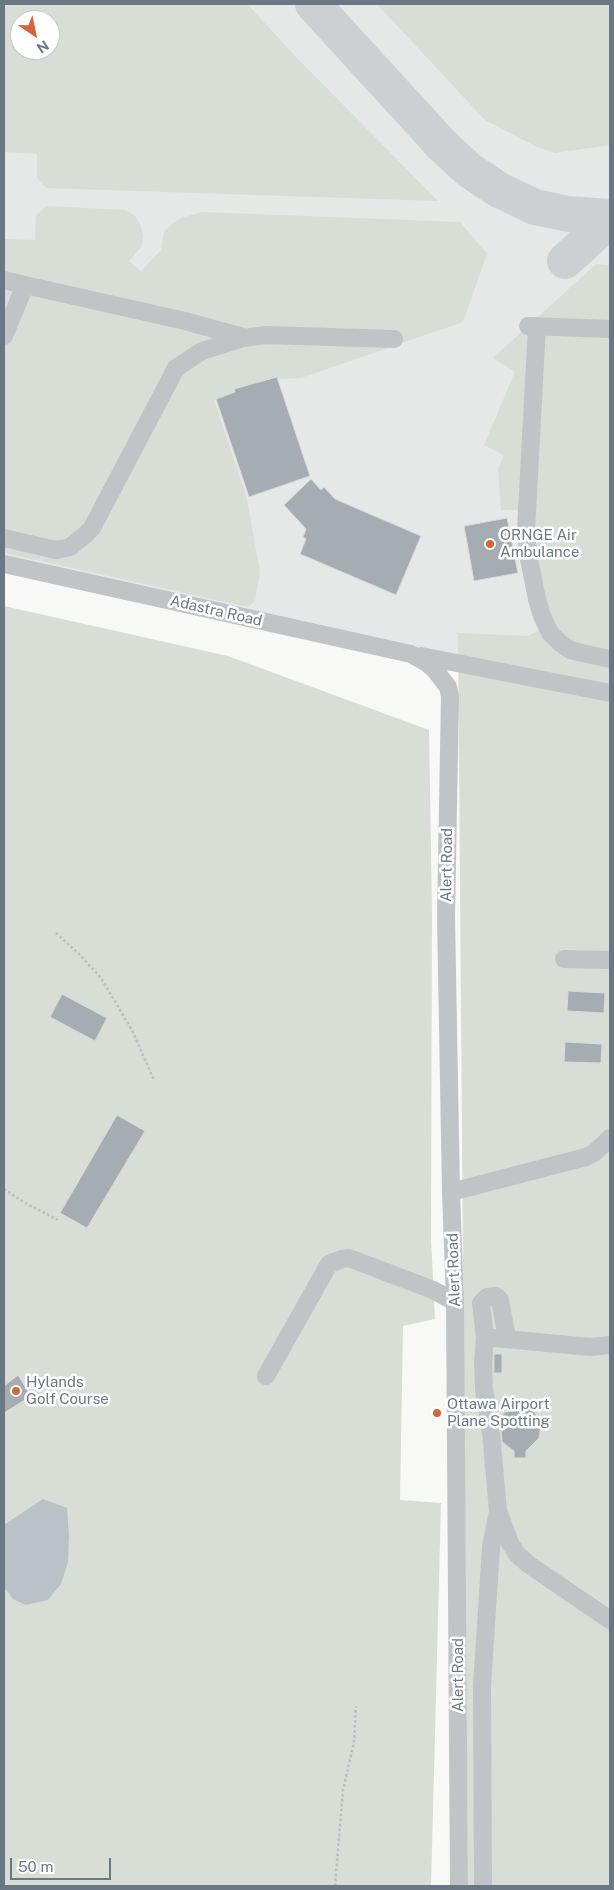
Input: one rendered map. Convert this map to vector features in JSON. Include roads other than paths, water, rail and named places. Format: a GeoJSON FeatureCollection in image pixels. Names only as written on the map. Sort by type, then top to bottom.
{"type":"FeatureCollection","features":[{"type":"Feature","properties":{"kind":"street"},"geometry":{"type":"LineString","coordinates":[[4,280],[185,321],[244,338]]}},
{"type":"Feature","properties":{"kind":"street"},"geometry":{"type":"LineString","coordinates":[[4,336],[25,285]]}},
{"type":"Feature","properties":{"kind":"street"},"geometry":{"type":"LineString","coordinates":[[610,328],[532,326],[526,530],[528,554],[537,599],[550,633],[560,643],[576,652],[610,659]]}},
{"type":"Feature","properties":{"kind":"street"},"geometry":{"type":"LineString","coordinates":[[4,538],[56,550],[63,550],[78,542],[92,528],[176,368],[202,351],[244,338],[266,335],[394,339]]}},
{"type":"Feature","properties":{"kind":"street","name":"Adastra Road"},"geometry":{"type":"LineString","coordinates":[[4,564],[411,654],[427,663]]}},
{"type":"Feature","properties":{"kind":"street"},"geometry":{"type":"LineString","coordinates":[[411,654],[610,693]]}},
{"type":"Feature","properties":{"kind":"street","name":"Alert Road"},"geometry":{"type":"LineString","coordinates":[[427,663],[443,679],[450,696],[446,916],[455,1302],[459,1886]]}},
{"type":"Feature","properties":{"kind":"street"},"geometry":{"type":"LineString","coordinates":[[564,958],[610,960]]}},
{"type":"Feature","properties":{"kind":"street"},"geometry":{"type":"LineString","coordinates":[[451,1192],[586,1157],[594,1153],[610,1138]]}},
{"type":"Feature","properties":{"kind":"street"},"geometry":{"type":"LineString","coordinates":[[266,1376],[329,1264],[349,1258],[432,1290],[455,1302]]}},
{"type":"Feature","properties":{"kind":"street"},"geometry":{"type":"LineString","coordinates":[[507,1338],[500,1300],[492,1295],[487,1297],[481,1303],[485,1338],[484,1389],[491,1433],[498,1511],[510,1542],[517,1554],[528,1564],[610,1620]]}},
{"type":"Feature","properties":{"kind":"street"},"geometry":{"type":"LineString","coordinates":[[485,1338],[507,1338],[590,1347],[610,1345]]}},
{"type":"Feature","properties":{"kind":"street"},"geometry":{"type":"LineString","coordinates":[[482,1886],[482,1686],[491,1547],[498,1511]]}},
{"type":"Feature","properties":{"kind":"place","name":"ORNGE Air Ambulance"},"geometry":{"type":"Point","coordinates":[490,544]}},
{"type":"Feature","properties":{"kind":"place","name":"Hylands Golf Course"},"geometry":{"type":"Point","coordinates":[16,1391]}},
{"type":"Feature","properties":{"kind":"place","name":"Ottawa Airport Plane Spotting"},"geometry":{"type":"Point","coordinates":[437,1413]}}]}
